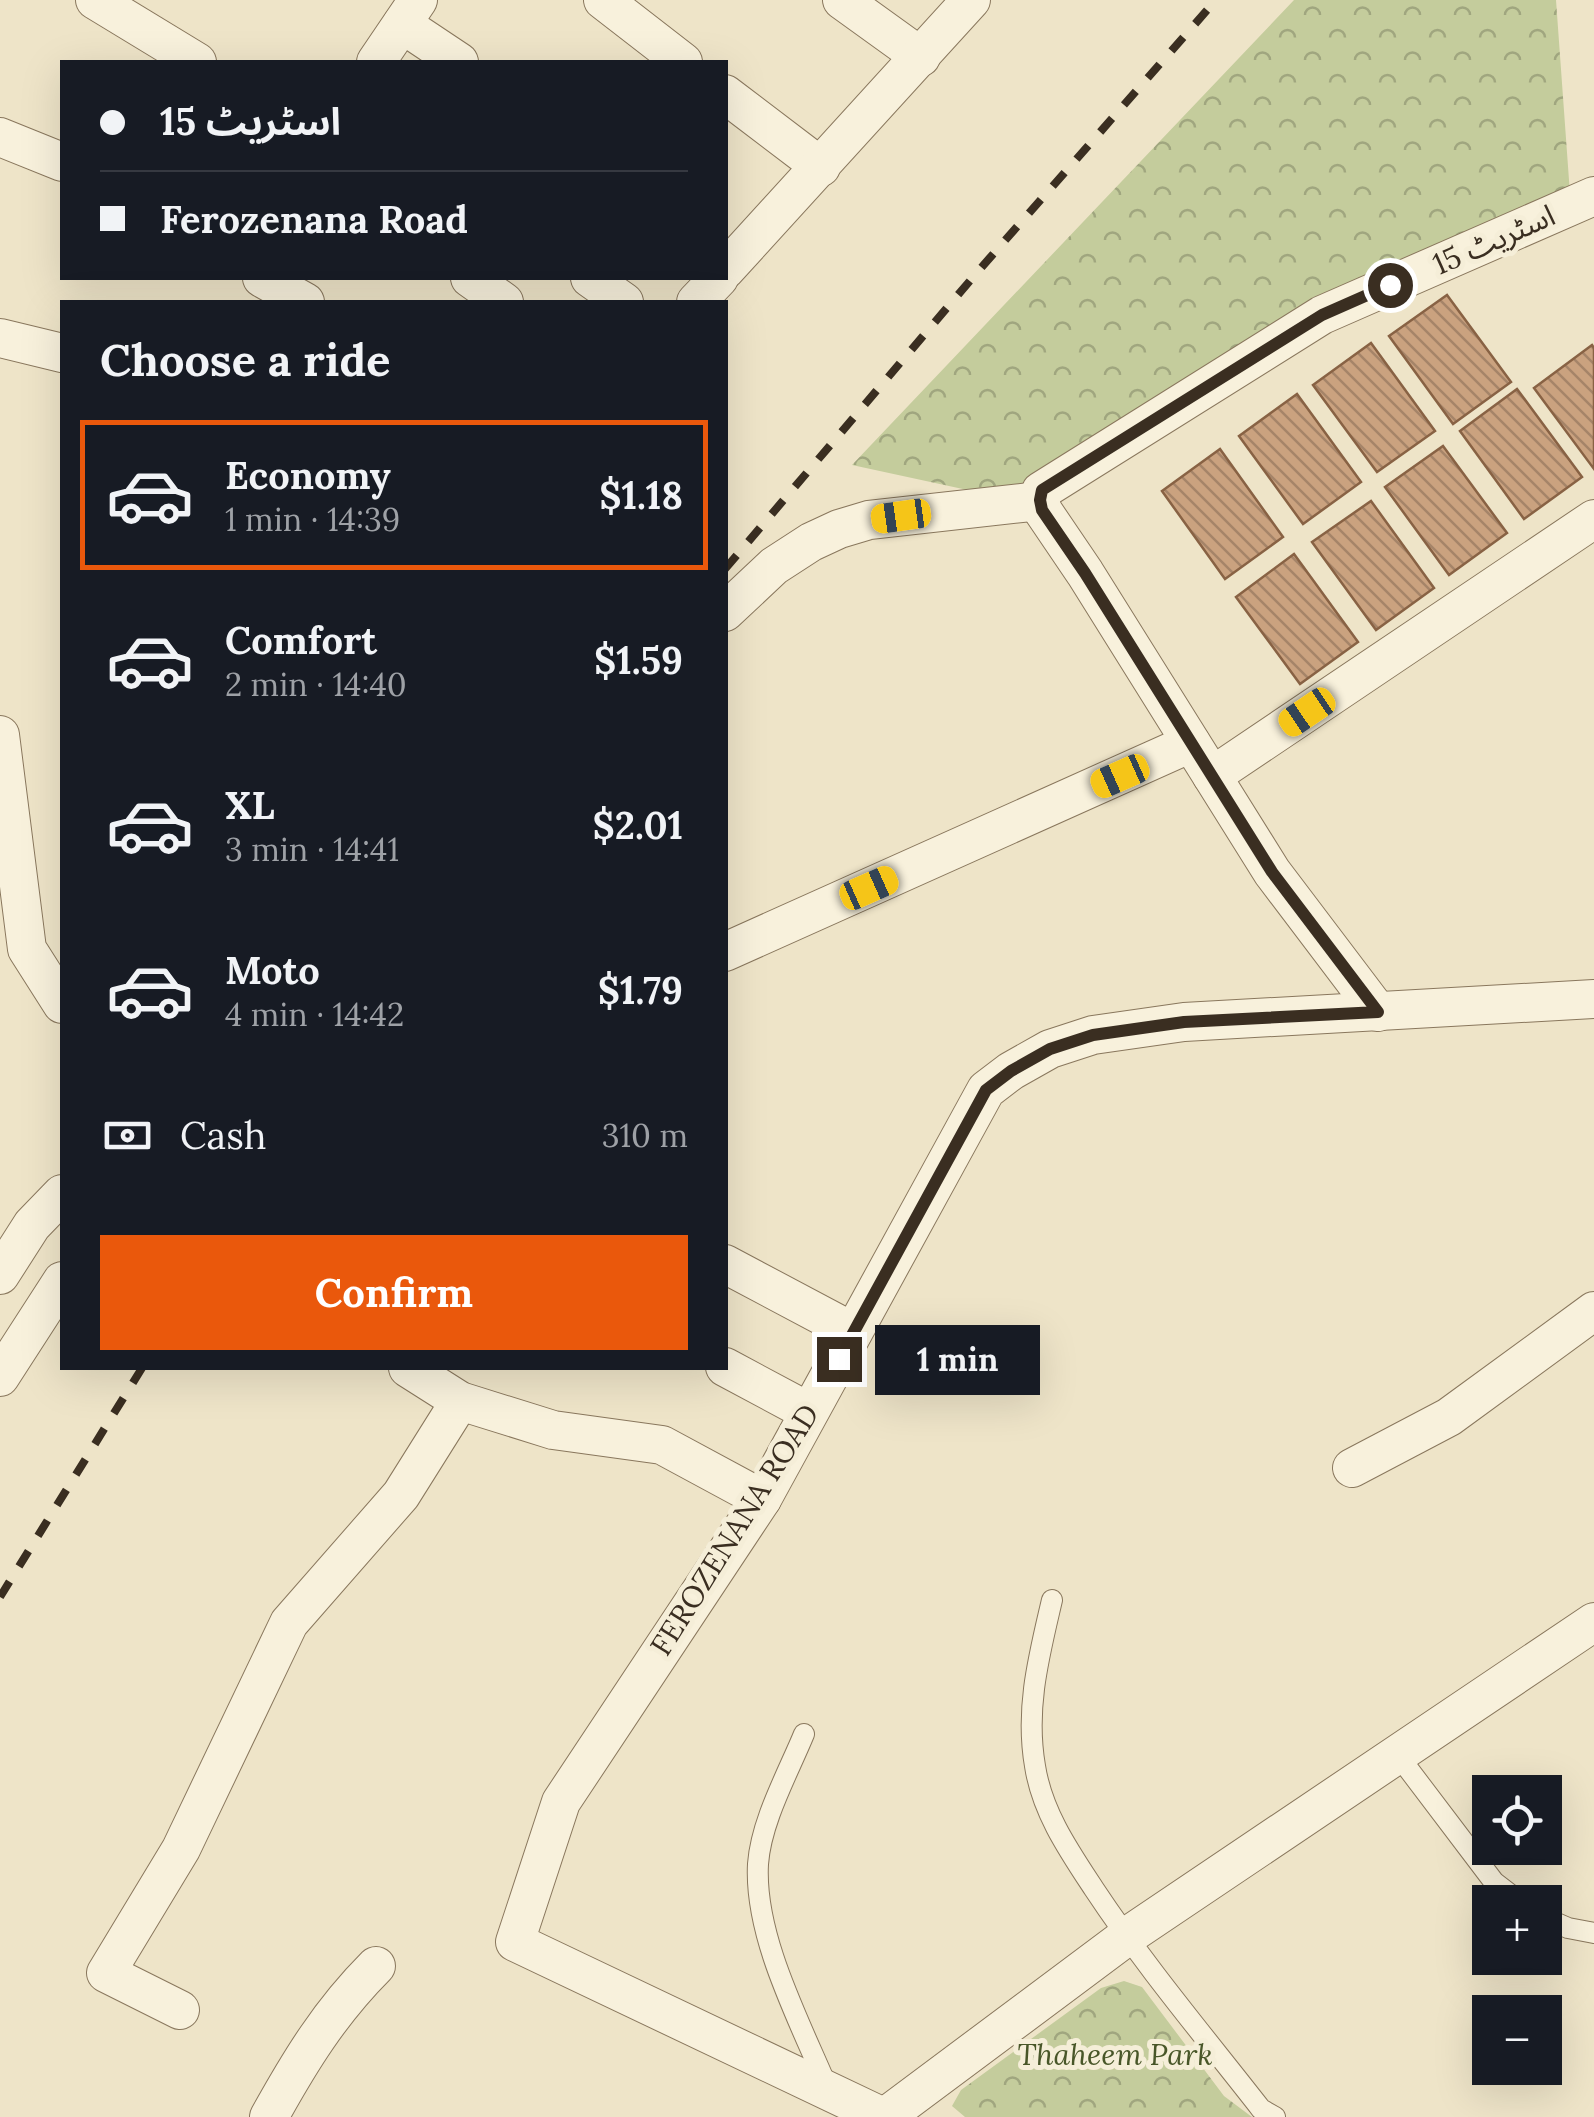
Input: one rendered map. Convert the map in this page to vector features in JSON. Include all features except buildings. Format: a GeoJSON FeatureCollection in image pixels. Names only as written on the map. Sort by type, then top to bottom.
{"type":"FeatureCollection","features":[{"type":"Feature","properties":{"kind":"street"},"geometry":{"type":"LineString","coordinates":[[95,0],[194,60]]}},
{"type":"Feature","properties":{"kind":"street"},"geometry":{"type":"LineString","coordinates":[[602,0],[680,60]]}},
{"type":"Feature","properties":{"kind":"street"},"geometry":{"type":"LineString","coordinates":[[842,0],[921,57]]}},
{"type":"Feature","properties":{"kind":"street"},"geometry":{"type":"LineString","coordinates":[[728,267],[972,0]]}},
{"type":"Feature","properties":{"kind":"street"},"geometry":{"type":"LineString","coordinates":[[377,60],[410,12],[457,60]]}},
{"type":"Feature","properties":{"kind":"street"},"geometry":{"type":"LineString","coordinates":[[728,96],[821,167]]}},
{"type":"Feature","properties":{"kind":"street"},"geometry":{"type":"LineString","coordinates":[[0,137],[60,161]]}},
{"type":"Feature","properties":{"kind":"street","name":"اسٹریٹ 15"},"geometry":{"type":"LineString","coordinates":[[1040,500],[1042,490],[1322,315],[1594,196]]}},
{"type":"Feature","properties":{"kind":"street"},"geometry":{"type":"LineString","coordinates":[[266,280],[301,300]]}},
{"type":"Feature","properties":{"kind":"street"},"geometry":{"type":"LineString","coordinates":[[473,280],[501,300]]}},
{"type":"Feature","properties":{"kind":"street"},"geometry":{"type":"LineString","coordinates":[[593,280],[621,300]]}},
{"type":"Feature","properties":{"kind":"street"},"geometry":{"type":"LineString","coordinates":[[698,300],[717,280]]}},
{"type":"Feature","properties":{"kind":"street"},"geometry":{"type":"LineString","coordinates":[[0,338],[60,353]]}},
{"type":"Feature","properties":{"kind":"street"},"geometry":{"type":"LineString","coordinates":[[728,609],[774,566],[839,529],[869,520],[1040,500],[1042,510],[1272,872],[1378,1012]]}},
{"type":"Feature","properties":{"kind":"street"},"geometry":{"type":"LineString","coordinates":[[1212,776],[1594,519]]}},
{"type":"Feature","properties":{"kind":"street"},"geometry":{"type":"LineString","coordinates":[[0,734],[27,949],[60,1001]]}},
{"type":"Feature","properties":{"kind":"street"},"geometry":{"type":"LineString","coordinates":[[728,951],[1191,743]]}},
{"type":"Feature","properties":{"kind":"street","name":"FEROZENANA ROAD"},"geometry":{"type":"LineString","coordinates":[[828,2091],[515,1942],[561,1802],[762,1499],[986,1090],[1050,1049],[1093,1035],[1184,1022],[1594,999]]}},
{"type":"Feature","properties":{"kind":"street"},"geometry":{"type":"LineString","coordinates":[[0,1275],[32,1225],[60,1196]]}},
{"type":"Feature","properties":{"kind":"street"},"geometry":{"type":"LineString","coordinates":[[728,1266],[854,1332]]}},
{"type":"Feature","properties":{"kind":"street"},"geometry":{"type":"LineString","coordinates":[[0,1377],[60,1285]]}},
{"type":"Feature","properties":{"kind":"street"},"geometry":{"type":"LineString","coordinates":[[1352,1468],[1448,1417],[1594,1311]]}},
{"type":"Feature","properties":{"kind":"street"},"geometry":{"type":"LineString","coordinates":[[728,1369],[809,1412]]}},
{"type":"Feature","properties":{"kind":"street"},"geometry":{"type":"LineString","coordinates":[[411,1370],[460,1401],[553,1430],[662,1446],[762,1499]]}},
{"type":"Feature","properties":{"kind":"street"},"geometry":{"type":"LineString","coordinates":[[180,2010],[106,1973],[182,1849],[289,1622],[401,1495],[460,1401]]}},
{"type":"Feature","properties":{"kind":"street"},"geometry":{"type":"LineString","coordinates":[[828,2091],[884,2117],[1126,1937],[1594,1622]]}},
{"type":"Feature","properties":{"kind":"street"},"geometry":{"type":"LineString","coordinates":[[269,2117],[303,2056],[345,1997],[376,1966]]}},
{"type":"Feature","properties":{"kind":"lane"},"geometry":{"type":"LineString","coordinates":[[1052,1600],[1030,1705],[1034,1767],[1046,1809],[1126,1937],[1261,2109],[1275,2117]]}},
{"type":"Feature","properties":{"kind":"lane"},"geometry":{"type":"LineString","coordinates":[[804,1734],[766,1826],[758,1862],[760,1906],[774,1960],[828,2091]]}},
{"type":"Feature","properties":{"kind":"lane"},"geometry":{"type":"LineString","coordinates":[[1397,1754],[1498,1885]]}},
{"type":"Feature","properties":{"kind":"lane"},"geometry":{"type":"LineString","coordinates":[[1562,1925],[1594,1933]]}},
{"type":"Feature","properties":{"kind":"green space"},"geometry":{"type":"Polygon","coordinates":[[[1294,0],[1556,0],[1570,194],[1314,297],[1223,362],[1009,499],[852,465],[1294,0]]]}},
{"type":"Feature","properties":{"kind":"green space","name":"Thaheem Park"},"geometry":{"type":"Polygon","coordinates":[[[1124,1981],[1142,1987],[1224,2096],[1252,2117],[965,2117],[952,2106],[961,2090],[1101,1988],[1124,1981]]]}},
{"type":"Feature","properties":{"kind":"railway"},"geometry":{"type":"LineString","coordinates":[[728,565],[1216,0]]}},
{"type":"Feature","properties":{"kind":"railway"},"geometry":{"type":"LineString","coordinates":[[0,1597],[141,1370]]}},
{"type":"Feature","properties":{"kind":"route"},"geometry":{"type":"LineString","coordinates":[[839,1359],[986,1090],[1011,1071],[1050,1049],[1093,1035],[1184,1022],[1378,1012],[1272,872],[1042,510],[1040,500],[1042,490],[1322,315],[1390,285]]}}]}
